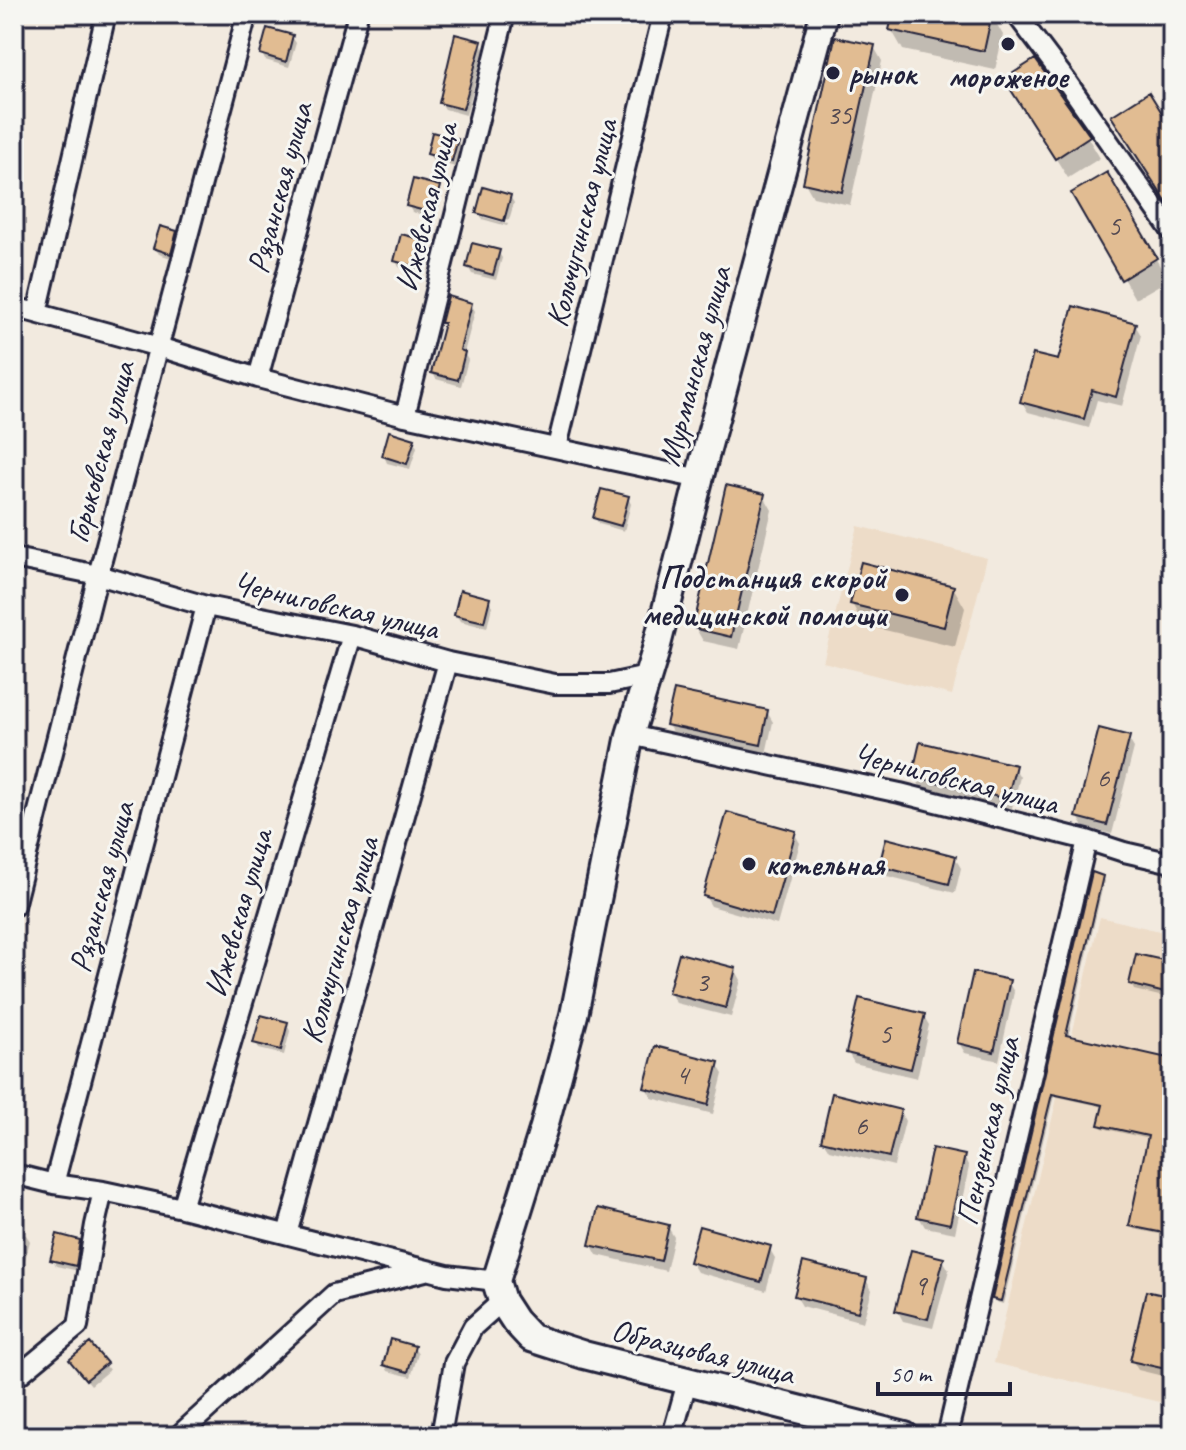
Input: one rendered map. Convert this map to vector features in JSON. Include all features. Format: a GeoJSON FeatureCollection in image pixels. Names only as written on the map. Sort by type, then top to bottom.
{"type":"FeatureCollection","features":[{"type":"Feature","properties":{"kind":"main road","name":"Мурманская улица"},"geometry":{"type":"LineString","coordinates":[[499,1291],[574,1015],[630,735],[655,653],[824,14]]}},
{"type":"Feature","properties":{"kind":"main road","name":"Образцовая улица"},"geometry":{"type":"LineString","coordinates":[[499,1291],[515,1321],[531,1338],[687,1382],[905,1436]]}},
{"type":"Feature","properties":{"kind":"street"},"geometry":{"type":"LineString","coordinates":[[37,313],[106,14]]}},
{"type":"Feature","properties":{"kind":"street","name":"Горьковская улица"},"geometry":{"type":"LineString","coordinates":[[14,906],[247,14]]}},
{"type":"Feature","properties":{"kind":"street","name":"Рязанская улица"},"geometry":{"type":"LineString","coordinates":[[258,378],[358,14]]}},
{"type":"Feature","properties":{"kind":"street","name":"Ижевская улица"},"geometry":{"type":"LineString","coordinates":[[405,416],[505,14]]}},
{"type":"Feature","properties":{"kind":"street","name":"Кольчугинская улица"},"geometry":{"type":"LineString","coordinates":[[557,447],[663,14]]}},
{"type":"Feature","properties":{"kind":"street"},"geometry":{"type":"LineString","coordinates":[[1016,14],[1172,232]]}},
{"type":"Feature","properties":{"kind":"street"},"geometry":{"type":"LineString","coordinates":[[14,307],[258,378],[405,416],[700,479]]}},
{"type":"Feature","properties":{"kind":"street","name":"Черниговская улица"},"geometry":{"type":"LineString","coordinates":[[14,558],[98,575],[206,606],[352,635],[448,662],[555,684],[609,684],[647,676]]}},
{"type":"Feature","properties":{"kind":"street","name":"Рязанская улица"},"geometry":{"type":"LineString","coordinates":[[54,1184],[206,606]]}},
{"type":"Feature","properties":{"kind":"street","name":"Ижевская улица"},"geometry":{"type":"LineString","coordinates":[[182,1208],[352,635]]}},
{"type":"Feature","properties":{"kind":"street","name":"Кольчугинская улица"},"geometry":{"type":"LineString","coordinates":[[287,1234],[448,662]]}},
{"type":"Feature","properties":{"kind":"street","name":"Черниговская улица"},"geometry":{"type":"LineString","coordinates":[[630,735],[900,793],[1172,863]]}},
{"type":"Feature","properties":{"kind":"street","name":"Пензенская улица"},"geometry":{"type":"LineString","coordinates":[[947,1436],[1087,840]]}},
{"type":"Feature","properties":{"kind":"street"},"geometry":{"type":"LineString","coordinates":[[14,1174],[182,1208],[499,1291],[473,1327],[454,1363],[441,1436]]}},
{"type":"Feature","properties":{"kind":"street"},"geometry":{"type":"LineString","coordinates":[[14,1379],[78,1326],[103,1191]]}},
{"type":"Feature","properties":{"kind":"street"},"geometry":{"type":"LineString","coordinates":[[178,1436],[334,1294],[426,1270]]}},
{"type":"Feature","properties":{"kind":"street"},"geometry":{"type":"LineString","coordinates":[[672,1436],[687,1382]]}},
{"type":"Feature","properties":{"kind":"shaded area"},"geometry":{"type":"Polygon","coordinates":[[[858,526],[987,558],[952,695],[823,662],[858,526]]]}},
{"type":"Feature","properties":{"kind":"shaded area"},"geometry":{"type":"Polygon","coordinates":[[[1100,917],[1172,934],[1172,1405],[994,1363],[1100,917]]]}},
{"type":"Feature","properties":{"kind":"building"},"geometry":{"type":"Polygon","coordinates":[[[893,14],[992,14],[984,51],[889,30],[893,14]]]}},
{"type":"Feature","properties":{"kind":"building"},"geometry":{"type":"Polygon","coordinates":[[[267,28],[293,35],[286,62],[260,54],[267,28]]]}},
{"type":"Feature","properties":{"kind":"building"},"geometry":{"type":"Polygon","coordinates":[[[455,34],[482,41],[463,109],[439,103],[455,34]]]}},
{"type":"Feature","properties":{"kind":"building"},"geometry":{"type":"Polygon","coordinates":[[[835,37],[875,45],[842,192],[803,183],[835,37]]]}},
{"type":"Feature","properties":{"kind":"building"},"geometry":{"type":"Polygon","coordinates":[[[1035,59],[1090,136],[1055,159],[1004,79],[1035,59]]]}},
{"type":"Feature","properties":{"kind":"building"},"geometry":{"type":"Polygon","coordinates":[[[1149,92],[1172,129],[1172,211],[1111,116],[1149,92]]]}},
{"type":"Feature","properties":{"kind":"building"},"geometry":{"type":"Polygon","coordinates":[[[432,132],[458,139],[452,161],[427,154],[432,132]]]}},
{"type":"Feature","properties":{"kind":"building"},"geometry":{"type":"Polygon","coordinates":[[[1107,172],[1157,258],[1121,280],[1071,193],[1107,172]]]}},
{"type":"Feature","properties":{"kind":"building"},"geometry":{"type":"Polygon","coordinates":[[[413,179],[440,186],[433,213],[406,206],[413,179]]]}},
{"type":"Feature","properties":{"kind":"building"},"geometry":{"type":"Polygon","coordinates":[[[483,187],[511,195],[504,221],[476,213],[483,187]]]}},
{"type":"Feature","properties":{"kind":"building"},"geometry":{"type":"Polygon","coordinates":[[[160,226],[177,231],[171,254],[153,248],[160,226]]]}},
{"type":"Feature","properties":{"kind":"building"},"geometry":{"type":"Polygon","coordinates":[[[401,234],[428,241],[421,268],[394,261],[401,234]]]}},
{"type":"Feature","properties":{"kind":"building"},"geometry":{"type":"Polygon","coordinates":[[[472,243],[500,250],[493,275],[466,267],[472,243]]]}},
{"type":"Feature","properties":{"kind":"building"},"geometry":{"type":"Polygon","coordinates":[[[448,296],[472,303],[460,350],[465,352],[458,380],[431,373],[448,296]]]}},
{"type":"Feature","properties":{"kind":"building"},"geometry":{"type":"Polygon","coordinates":[[[1073,306],[1136,323],[1116,397],[1092,390],[1084,419],[1020,402],[1033,354],[1058,360],[1073,306]]]}},
{"type":"Feature","properties":{"kind":"building"},"geometry":{"type":"Polygon","coordinates":[[[389,431],[415,439],[407,464],[382,456],[389,431]]]}},
{"type":"Feature","properties":{"kind":"building"},"geometry":{"type":"Polygon","coordinates":[[[726,485],[765,494],[731,637],[693,628],[726,485]]]}},
{"type":"Feature","properties":{"kind":"building"},"geometry":{"type":"Polygon","coordinates":[[[601,489],[629,496],[621,526],[593,518],[601,489]]]}},
{"type":"Feature","properties":{"kind":"building","name":"Подстанция скорой медицинской помощи"},"geometry":{"type":"Polygon","coordinates":[[[861,562],[954,586],[944,627],[850,604],[861,562]]]}},
{"type":"Feature","properties":{"kind":"building"},"geometry":{"type":"Polygon","coordinates":[[[460,590],[490,598],[484,622],[454,615],[460,590]]]}},
{"type":"Feature","properties":{"kind":"building"},"geometry":{"type":"Polygon","coordinates":[[[674,690],[768,710],[761,745],[666,725],[674,690]]]}},
{"type":"Feature","properties":{"kind":"building"},"geometry":{"type":"Polygon","coordinates":[[[1099,728],[1130,736],[1107,825],[1076,817],[1099,728]]]}},
{"type":"Feature","properties":{"kind":"building"},"geometry":{"type":"Polygon","coordinates":[[[920,742],[1016,765],[1007,799],[912,776],[920,742]]]}},
{"type":"Feature","properties":{"kind":"building","name":"котельная"},"geometry":{"type":"Polygon","coordinates":[[[727,812],[796,831],[772,916],[703,896],[727,812]]]}},
{"type":"Feature","properties":{"kind":"building"},"geometry":{"type":"Polygon","coordinates":[[[886,838],[956,856],[949,884],[879,866],[886,838]]]}},
{"type":"Feature","properties":{"kind":"building"},"geometry":{"type":"Polygon","coordinates":[[[1092,872],[1103,876],[1066,1035],[1172,1059],[1172,1193],[1164,1233],[1129,1226],[1148,1136],[1098,1125],[1103,1105],[1052,1094],[1001,1301],[992,1299],[1092,872]]]}},
{"type":"Feature","properties":{"kind":"building"},"geometry":{"type":"Polygon","coordinates":[[[679,953],[736,968],[726,1008],[668,993],[679,953]]]}},
{"type":"Feature","properties":{"kind":"building"},"geometry":{"type":"Polygon","coordinates":[[[1136,954],[1172,962],[1165,993],[1129,984],[1136,954]]]}},
{"type":"Feature","properties":{"kind":"building"},"geometry":{"type":"Polygon","coordinates":[[[973,972],[1010,980],[994,1052],[957,1043],[973,972]]]}},
{"type":"Feature","properties":{"kind":"building"},"geometry":{"type":"Polygon","coordinates":[[[859,998],[925,1014],[911,1069],[846,1053],[859,998]]]}},
{"type":"Feature","properties":{"kind":"building"},"geometry":{"type":"Polygon","coordinates":[[[261,1015],[288,1022],[281,1050],[253,1043],[261,1015]]]}},
{"type":"Feature","properties":{"kind":"building"},"geometry":{"type":"Polygon","coordinates":[[[655,1046],[719,1062],[708,1105],[644,1088],[655,1046]]]}},
{"type":"Feature","properties":{"kind":"building"},"geometry":{"type":"Polygon","coordinates":[[[832,1093],[901,1110],[889,1157],[821,1141],[832,1093]]]}},
{"type":"Feature","properties":{"kind":"building"},"geometry":{"type":"Polygon","coordinates":[[[932,1148],[965,1155],[950,1224],[917,1217],[932,1148]]]}},
{"type":"Feature","properties":{"kind":"building"},"geometry":{"type":"Polygon","coordinates":[[[598,1208],[669,1225],[661,1261],[589,1245],[598,1208]]]}},
{"type":"Feature","properties":{"kind":"building"},"geometry":{"type":"Polygon","coordinates":[[[699,1226],[771,1246],[761,1282],[689,1262],[699,1226]]]}},
{"type":"Feature","properties":{"kind":"building"},"geometry":{"type":"Polygon","coordinates":[[[57,1234],[80,1240],[76,1266],[50,1260],[57,1234]]]}},
{"type":"Feature","properties":{"kind":"building"},"geometry":{"type":"Polygon","coordinates":[[[911,1250],[944,1258],[928,1319],[895,1311],[911,1250]]]}},
{"type":"Feature","properties":{"kind":"building"},"geometry":{"type":"Polygon","coordinates":[[[803,1262],[867,1278],[858,1312],[794,1296],[803,1262]]]}},
{"type":"Feature","properties":{"kind":"building"},"geometry":{"type":"Polygon","coordinates":[[[1146,1291],[1172,1297],[1172,1342],[1166,1369],[1130,1361],[1146,1291]]]}},
{"type":"Feature","properties":{"kind":"building"},"geometry":{"type":"Polygon","coordinates":[[[390,1339],[415,1346],[408,1372],[383,1365],[390,1339]]]}},
{"type":"Feature","properties":{"kind":"building"},"geometry":{"type":"Polygon","coordinates":[[[90,1343],[107,1363],[86,1380],[69,1360],[90,1343]]]}},
{"type":"Feature","properties":{"kind":"place","name":"мороженое"},"geometry":{"type":"Point","coordinates":[1008,44]}},
{"type":"Feature","properties":{"kind":"place","name":"рынок"},"geometry":{"type":"Point","coordinates":[833,73]}},
{"type":"Feature","properties":{"kind":"place","name":"Подстанция скорой медицинской помощи"},"geometry":{"type":"Point","coordinates":[902,595]}},
{"type":"Feature","properties":{"kind":"place","name":"котельная"},"geometry":{"type":"Point","coordinates":[749,864]}}]}
